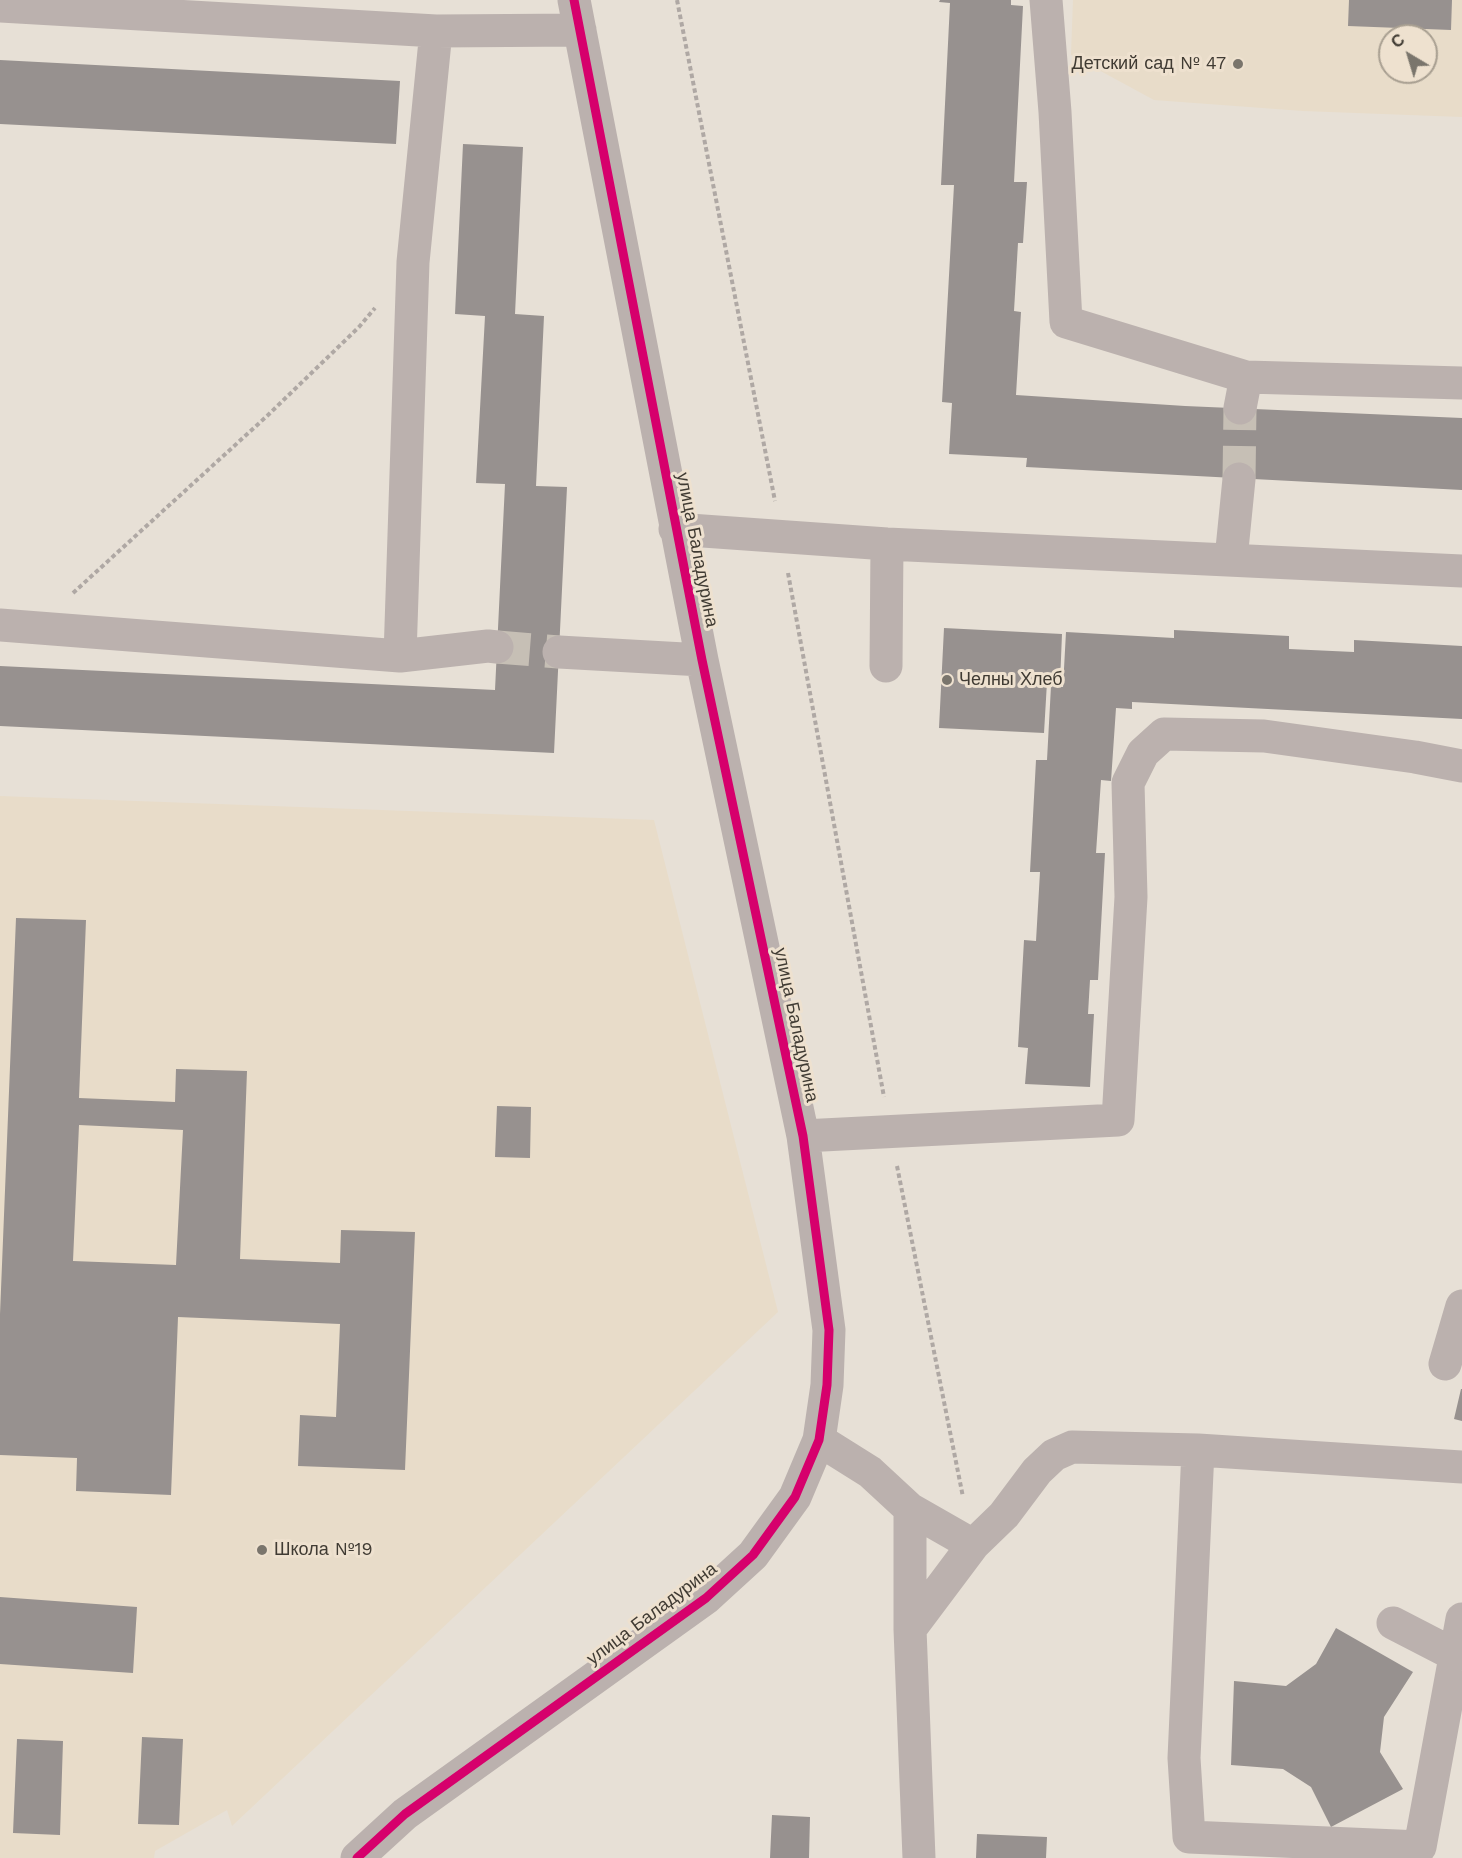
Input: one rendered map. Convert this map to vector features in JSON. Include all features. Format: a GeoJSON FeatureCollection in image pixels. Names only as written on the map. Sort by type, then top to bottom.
{"type":"FeatureCollection","features":[{"type":"Feature","properties":{"kind":"street"},"geometry":{"type":"LineString","coordinates":[[1046,0],[1055,112],[1066,322],[1246,377],[1462,383]]}},
{"type":"Feature","properties":{"kind":"street"},"geometry":{"type":"LineString","coordinates":[[0,6],[436,31],[577,15]]}},
{"type":"Feature","properties":{"kind":"street","name":"улица Баладурина"},"geometry":{"type":"LineString","coordinates":[[357,1858],[405,1814],[714,1590],[753,1555],[795,1497],[819,1440],[828,1385],[828,1330],[803,1136],[675,529],[577,15]]}},
{"type":"Feature","properties":{"kind":"street"},"geometry":{"type":"LineString","coordinates":[[400,656],[413,262],[436,31]]}},
{"type":"Feature","properties":{"kind":"street"},"geometry":{"type":"LineString","coordinates":[[1240,408],[1246,377]]}},
{"type":"Feature","properties":{"kind":"street"},"geometry":{"type":"LineString","coordinates":[[1231,559],[1239,479]]}},
{"type":"Feature","properties":{"kind":"street"},"geometry":{"type":"LineString","coordinates":[[675,529],[887,544],[1462,571]]}},
{"type":"Feature","properties":{"kind":"street"},"geometry":{"type":"LineString","coordinates":[[886,666],[887,544]]}},
{"type":"Feature","properties":{"kind":"street"},"geometry":{"type":"LineString","coordinates":[[0,625],[400,656],[488,646],[497,647]]}},
{"type":"Feature","properties":{"kind":"street"},"geometry":{"type":"LineString","coordinates":[[559,652],[702,660]]}},
{"type":"Feature","properties":{"kind":"street"},"geometry":{"type":"LineString","coordinates":[[803,1136],[1118,1120],[1131,897],[1128,783],[1143,753],[1164,735],[1264,736],[1415,757],[1462,766]]}},
{"type":"Feature","properties":{"kind":"street"},"geometry":{"type":"LineString","coordinates":[[1445,1364],[1462,1306]]}},
{"type":"Feature","properties":{"kind":"street"},"geometry":{"type":"LineString","coordinates":[[819,1440],[870,1472],[910,1509],[973,1545]]}},
{"type":"Feature","properties":{"kind":"street"},"geometry":{"type":"LineString","coordinates":[[910,1629],[973,1545],[1004,1515],[1037,1471],[1054,1455],[1072,1447],[1198,1450],[1462,1467]]}},
{"type":"Feature","properties":{"kind":"street"},"geometry":{"type":"LineString","coordinates":[[1198,1450],[1184,1758],[1189,1837],[1419,1852],[1462,1619]]}},
{"type":"Feature","properties":{"kind":"street"},"geometry":{"type":"LineString","coordinates":[[910,1509],[910,1629],[918,1858]]}},
{"type":"Feature","properties":{"kind":"street"},"geometry":{"type":"LineString","coordinates":[[1393,1623],[1455,1655]]}},
{"type":"Feature","properties":{"kind":"path"},"geometry":{"type":"LineString","coordinates":[[677,0],[782,537],[890,1132],[973,1545]]}},
{"type":"Feature","properties":{"kind":"path"},"geometry":{"type":"LineString","coordinates":[[67,599],[267,417],[359,327],[379,303]]}},
{"type":"Feature","properties":{"kind":"shaded area","name":"Детский сад № 47"},"geometry":{"type":"Polygon","coordinates":[[[1073,0],[1462,0],[1462,117],[1303,111],[1154,100],[1071,55],[1073,0]]]}},
{"type":"Feature","properties":{"kind":"shaded area","name":"Школа №19"},"geometry":{"type":"Polygon","coordinates":[[[0,796],[654,820],[778,1312],[232,1826],[227,1810],[155,1851],[154,1858],[0,1858],[0,796]]]}},
{"type":"Feature","properties":{"kind":"building"},"geometry":{"type":"Polygon","coordinates":[[[940,0],[1011,0],[1011,5],[1023,6],[1014,182],[1027,182],[1023,243],[1018,243],[1014,311],[1021,312],[1016,395],[1185,406],[1462,418],[1462,490],[1026,467],[1027,458],[949,454],[952,403],[942,402],[954,185],[941,185],[950,3],[939,2],[940,0]]]}},
{"type":"Feature","properties":{"kind":"building"},"geometry":{"type":"Polygon","coordinates":[[[1349,0],[1452,0],[1451,30],[1438,29],[1438,24],[1378,24],[1378,27],[1348,26],[1349,0]]]}},
{"type":"Feature","properties":{"kind":"building"},"geometry":{"type":"Polygon","coordinates":[[[0,60],[400,81],[396,144],[0,124],[0,60]]]}},
{"type":"Feature","properties":{"kind":"building"},"geometry":{"type":"Polygon","coordinates":[[[463,144],[523,147],[515,314],[544,316],[536,486],[567,487],[554,753],[0,726],[0,666],[495,690],[505,484],[476,483],[485,316],[455,314],[463,144]]]}},
{"type":"Feature","properties":{"kind":"building"},"geometry":{"type":"Polygon","coordinates":[[[944,628],[1062,634],[1060,683],[1047,682],[1044,733],[939,728],[944,628]]]}},
{"type":"Feature","properties":{"kind":"building"},"geometry":{"type":"Polygon","coordinates":[[[1174,630],[1289,636],[1289,649],[1354,652],[1354,640],[1462,646],[1462,719],[1132,702],[1132,709],[1116,708],[1111,781],[1101,780],[1096,853],[1105,853],[1098,980],[1090,980],[1088,1014],[1094,1014],[1090,1087],[1025,1084],[1028,1048],[1018,1047],[1024,940],[1036,941],[1040,872],[1030,872],[1036,760],[1047,760],[1051,686],[1063,687],[1066,632],[1174,638],[1174,630]]]}},
{"type":"Feature","properties":{"kind":"building"},"geometry":{"type":"Polygon","coordinates":[[[16,918],[86,920],[79,1098],[175,1102],[176,1069],[247,1071],[240,1259],[340,1263],[341,1230],[415,1232],[405,1470],[298,1466],[300,1415],[336,1417],[340,1324],[178,1317],[171,1495],[76,1491],[77,1458],[0,1455],[0,1314],[16,918]],[[79,1125],[73,1261],[176,1265],[183,1130],[79,1125]]]}},
{"type":"Feature","properties":{"kind":"building"},"geometry":{"type":"Polygon","coordinates":[[[497,1106],[531,1107],[530,1158],[495,1157],[497,1106]]]}},
{"type":"Feature","properties":{"kind":"building"},"geometry":{"type":"Polygon","coordinates":[[[1462,1389],[1462,1421],[1454,1419],[1462,1389]]]}},
{"type":"Feature","properties":{"kind":"building"},"geometry":{"type":"Polygon","coordinates":[[[0,1597],[137,1607],[133,1673],[0,1664],[0,1597]]]}},
{"type":"Feature","properties":{"kind":"building"},"geometry":{"type":"Polygon","coordinates":[[[1336,1628],[1413,1672],[1384,1717],[1380,1752],[1403,1789],[1331,1827],[1311,1787],[1283,1769],[1231,1765],[1234,1681],[1286,1686],[1316,1664],[1336,1628]]]}},
{"type":"Feature","properties":{"kind":"building"},"geometry":{"type":"Polygon","coordinates":[[[142,1737],[183,1739],[179,1825],[138,1824],[142,1737]]]}},
{"type":"Feature","properties":{"kind":"building"},"geometry":{"type":"Polygon","coordinates":[[[17,1739],[63,1741],[60,1835],[13,1833],[17,1739]]]}},
{"type":"Feature","properties":{"kind":"building"},"geometry":{"type":"Polygon","coordinates":[[[772,1815],[810,1817],[809,1858],[770,1858],[772,1815]]]}},
{"type":"Feature","properties":{"kind":"building"},"geometry":{"type":"Polygon","coordinates":[[[977,1834],[1047,1837],[1046,1858],[976,1858],[977,1834]]]}},
{"type":"Feature","properties":{"kind":"tunnel"},"geometry":{"type":"LineString","coordinates":[[1239,479],[1240,408]]}},
{"type":"Feature","properties":{"kind":"tunnel"},"geometry":{"type":"LineString","coordinates":[[497,647],[559,652]]}},
{"type":"Feature","properties":{"kind":"cycle path"},"geometry":{"type":"LineString","coordinates":[[357,1858],[405,1814],[706,1598],[753,1555],[795,1497],[819,1440],[827,1385],[829,1330],[803,1136],[702,660],[574,0]]}},
{"type":"Feature","properties":{"kind":"place","name":"Детский сад № 47"},"geometry":{"type":"Point","coordinates":[1238,64]}},
{"type":"Feature","properties":{"kind":"place","name":"Челны Хлеб"},"geometry":{"type":"Point","coordinates":[947,680]}},
{"type":"Feature","properties":{"kind":"place","name":"Школа №19"},"geometry":{"type":"Point","coordinates":[262,1550]}}]}
